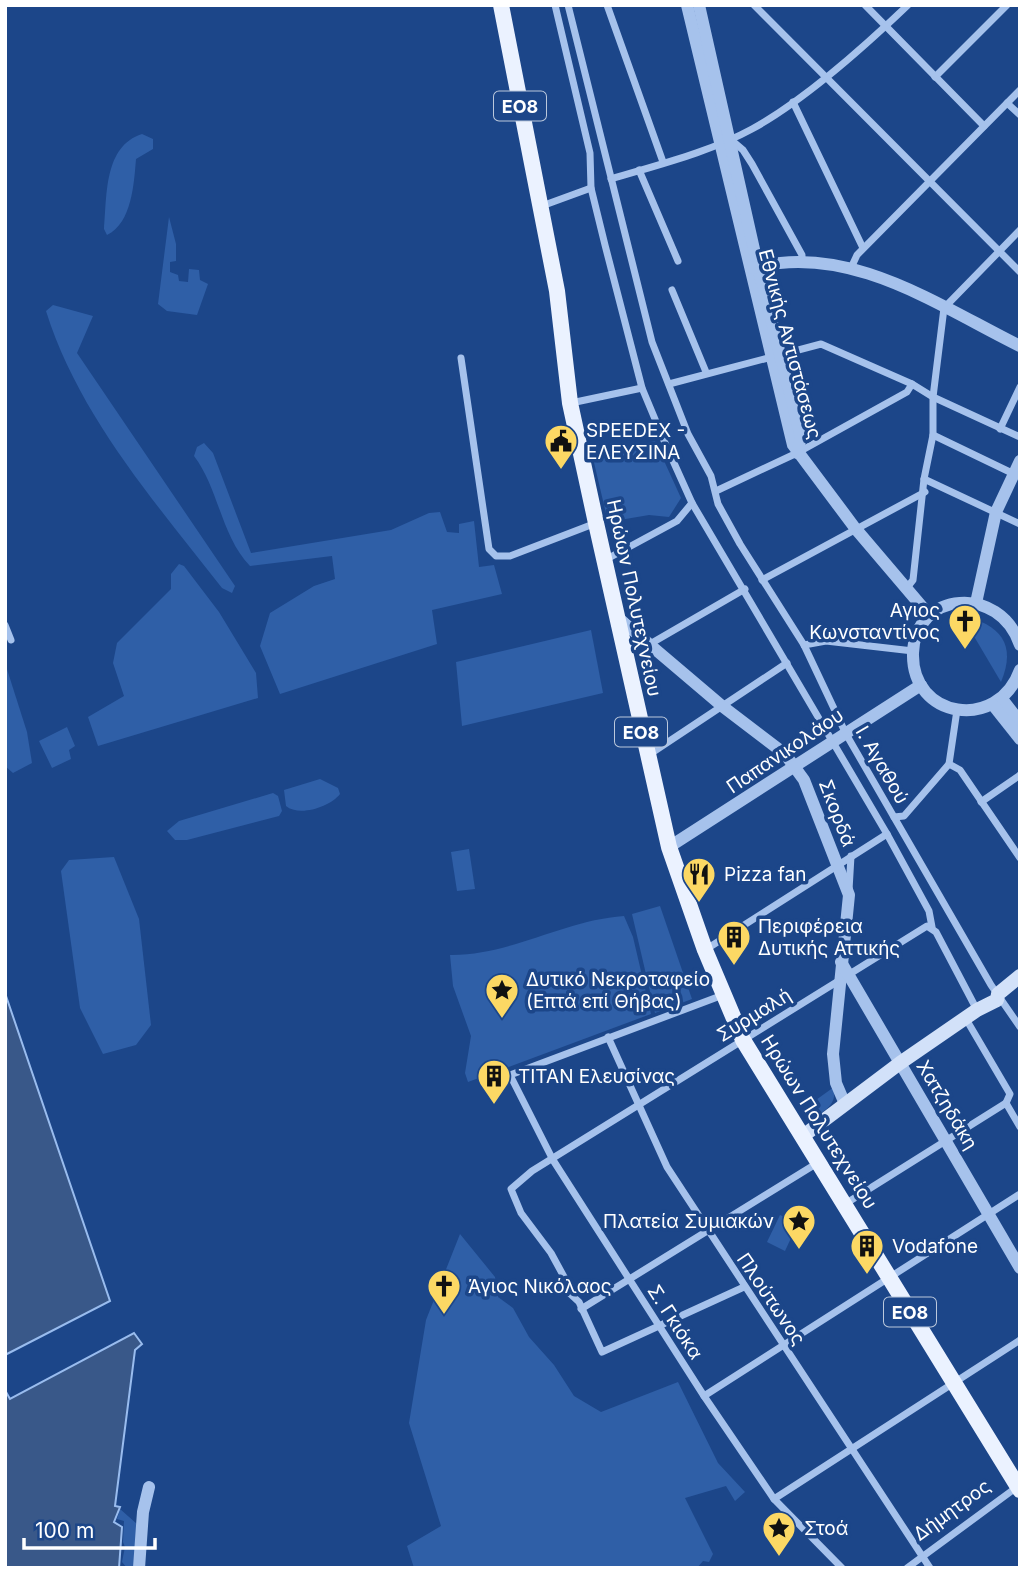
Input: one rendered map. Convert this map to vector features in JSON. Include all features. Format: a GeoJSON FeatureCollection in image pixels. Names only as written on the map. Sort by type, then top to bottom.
{"type":"FeatureCollection","features":[{"type":"Feature","properties":{"kind":"main road","name":"Ηρώων Πολυτεχνείου"},"geometry":{"type":"LineString","coordinates":[[501,5],[556,291],[570,403],[646,756],[669,847],[705,950],[743,1040],[1019,1487]]}},
{"type":"Feature","properties":{"kind":"main road"},"geometry":{"type":"LineString","coordinates":[[803,1136],[900,1063],[997,1000],[998,994],[1020,976]]}},
{"type":"Feature","properties":{"kind":"street"},"geometry":{"type":"LineString","coordinates":[[555,5],[590,153],[591,188],[642,388],[692,503],[745,589],[929,911],[932,927],[1010,1094],[1006,1103],[845,1204]]}},
{"type":"Feature","properties":{"kind":"street","name":"Ι. Αγαθού"},"geometry":{"type":"LineString","coordinates":[[568,5],[652,342],[716,491],[718,504],[804,645],[846,734],[1020,1027]]}},
{"type":"Feature","properties":{"kind":"street"},"geometry":{"type":"LineString","coordinates":[[607,5],[663,162]]}},
{"type":"Feature","properties":{"kind":"street","name":"Εθνικής Αντιστάσεως"},"geometry":{"type":"LineString","coordinates":[[687,5],[725,140]]}},
{"type":"Feature","properties":{"kind":"street","name":"Εθνικής Αντιστάσεως"},"geometry":{"type":"LineString","coordinates":[[699,5],[725,140],[797,453]]}},
{"type":"Feature","properties":{"kind":"street"},"geometry":{"type":"LineString","coordinates":[[754,5],[1020,272]]}},
{"type":"Feature","properties":{"kind":"street"},"geometry":{"type":"LineString","coordinates":[[865,5],[984,126]]}},
{"type":"Feature","properties":{"kind":"street"},"geometry":{"type":"LineString","coordinates":[[611,179],[725,140],[793,102],[886,27],[908,5]]}},
{"type":"Feature","properties":{"kind":"street"},"geometry":{"type":"LineString","coordinates":[[935,77],[1007,5]]}},
{"type":"Feature","properties":{"kind":"street"},"geometry":{"type":"LineString","coordinates":[[851,268],[863,248],[1020,90]]}},
{"type":"Feature","properties":{"kind":"street"},"geometry":{"type":"LineString","coordinates":[[793,102],[863,248]]}},
{"type":"Feature","properties":{"kind":"street"},"geometry":{"type":"LineString","coordinates":[[1007,103],[1020,115]]}},
{"type":"Feature","properties":{"kind":"street"},"geometry":{"type":"LineString","coordinates":[[725,140],[743,150],[752,164],[802,255],[802,263]]}},
{"type":"Feature","properties":{"kind":"street"},"geometry":{"type":"LineString","coordinates":[[639,170],[678,261]]}},
{"type":"Feature","properties":{"kind":"street"},"geometry":{"type":"LineString","coordinates":[[539,207],[591,188]]}},
{"type":"Feature","properties":{"kind":"street"},"geometry":{"type":"LineString","coordinates":[[906,590],[914,580],[925,492],[924,479],[933,435],[933,397],[944,308],[1020,230]]}},
{"type":"Feature","properties":{"kind":"street"},"geometry":{"type":"LineString","coordinates":[[754,268],[802,263],[851,268],[930,297],[944,308],[1020,346]]}},
{"type":"Feature","properties":{"kind":"street"},"geometry":{"type":"LineString","coordinates":[[672,290],[706,372]]}},
{"type":"Feature","properties":{"kind":"street"},"geometry":{"type":"LineString","coordinates":[[669,384],[813,344],[827,345],[1020,437]]}},
{"type":"Feature","properties":{"kind":"street"},"geometry":{"type":"LineString","coordinates":[[461,358],[489,549],[496,556],[510,556],[596,523]]}},
{"type":"Feature","properties":{"kind":"street"},"geometry":{"type":"LineString","coordinates":[[716,491],[797,453],[907,392],[912,384]]}},
{"type":"Feature","properties":{"kind":"street"},"geometry":{"type":"LineString","coordinates":[[1000,429],[1020,387]]}},
{"type":"Feature","properties":{"kind":"street"},"geometry":{"type":"LineString","coordinates":[[570,403],[642,388]]}},
{"type":"Feature","properties":{"kind":"street"},"geometry":{"type":"LineString","coordinates":[[933,435],[1014,474]]}},
{"type":"Feature","properties":{"kind":"street"},"geometry":{"type":"LineString","coordinates":[[797,453],[855,528],[929,615]]}},
{"type":"Feature","properties":{"kind":"street"},"geometry":{"type":"LineString","coordinates":[[976,603],[996,512],[1020,461]]}},
{"type":"Feature","properties":{"kind":"street"},"geometry":{"type":"LineString","coordinates":[[924,479],[1020,524]]}},
{"type":"Feature","properties":{"kind":"street"},"geometry":{"type":"LineString","coordinates":[[762,580],[925,492]]}},
{"type":"Feature","properties":{"kind":"street"},"geometry":{"type":"LineString","coordinates":[[605,560],[677,521],[692,503]]}},
{"type":"Feature","properties":{"kind":"street"},"geometry":{"type":"LineString","coordinates":[[650,644],[745,589]]}},
{"type":"Feature","properties":{"kind":"street"},"geometry":{"type":"LineString","coordinates":[[1018,636],[996,611],[976,603],[948,606],[929,615],[916,637],[913,651],[914,669],[921,685],[932,698],[957,710],[980,710],[997,702],[1015,682],[1020,670]]}},
{"type":"Feature","properties":{"kind":"street","name":"Σκορδά"},"geometry":{"type":"LineString","coordinates":[[616,616],[797,767],[849,895],[841,962],[844,978],[832,1054],[836,1083],[845,1104]]}},
{"type":"Feature","properties":{"kind":"street"},"geometry":{"type":"LineString","coordinates":[[5,625],[11,640]]}},
{"type":"Feature","properties":{"kind":"street"},"geometry":{"type":"LineString","coordinates":[[804,645],[826,641],[913,651]]}},
{"type":"Feature","properties":{"kind":"street"},"geometry":{"type":"LineString","coordinates":[[646,756],[787,663]]}},
{"type":"Feature","properties":{"kind":"street","name":"Παπανικολάου"},"geometry":{"type":"LineString","coordinates":[[669,847],[921,685]]}},
{"type":"Feature","properties":{"kind":"street"},"geometry":{"type":"LineString","coordinates":[[997,702],[1020,722]]}},
{"type":"Feature","properties":{"kind":"street"},"geometry":{"type":"LineString","coordinates":[[997,702],[1020,738]]}},
{"type":"Feature","properties":{"kind":"street"},"geometry":{"type":"LineString","coordinates":[[894,817],[904,817],[949,764],[957,710]]}},
{"type":"Feature","properties":{"kind":"street"},"geometry":{"type":"LineString","coordinates":[[949,764],[960,771],[1020,858]]}},
{"type":"Feature","properties":{"kind":"street"},"geometry":{"type":"LineString","coordinates":[[981,802],[1020,775]]}},
{"type":"Feature","properties":{"kind":"street"},"geometry":{"type":"LineString","coordinates":[[705,950],[836,864],[887,834]]}},
{"type":"Feature","properties":{"kind":"street"},"geometry":{"type":"LineString","coordinates":[[849,895],[850,856]]}},
{"type":"Feature","properties":{"kind":"street","name":"Συρμαλή"},"geometry":{"type":"LineString","coordinates":[[581,1309],[579,1302],[567,1291],[569,1286],[551,1253],[521,1213],[511,1189],[514,1183],[919,930],[932,927]]}},
{"type":"Feature","properties":{"kind":"street","name":"Χατζηδάκη"},"geometry":{"type":"LineString","coordinates":[[844,978],[900,1063],[1020,1268]]}},
{"type":"Feature","properties":{"kind":"street"},"geometry":{"type":"LineString","coordinates":[[608,1037],[724,995]]}},
{"type":"Feature","properties":{"kind":"street","name":"Σ. Γκιόκα"},"geometry":{"type":"LineString","coordinates":[[608,1037],[510,1074],[552,1160],[704,1396],[774,1499],[842,1568]]}},
{"type":"Feature","properties":{"kind":"street","name":"Πλούτωνος"},"geometry":{"type":"LineString","coordinates":[[608,1037],[667,1167],[706,1231],[930,1568]]}},
{"type":"Feature","properties":{"kind":"street"},"geometry":{"type":"LineString","coordinates":[[1006,1103],[1020,1127]]}},
{"type":"Feature","properties":{"kind":"street"},"geometry":{"type":"LineString","coordinates":[[744,1287],[602,1352],[581,1309],[819,1162]]}},
{"type":"Feature","properties":{"kind":"street"},"geometry":{"type":"LineString","coordinates":[[704,1396],[1020,1194]]}},
{"type":"Feature","properties":{"kind":"street"},"geometry":{"type":"LineString","coordinates":[[774,1499],[1020,1340]]}},
{"type":"Feature","properties":{"kind":"street"},"geometry":{"type":"LineString","coordinates":[[139,1568],[143,1512],[149,1487]]}},
{"type":"Feature","properties":{"kind":"street","name":"Δήμητρος"},"geometry":{"type":"LineString","coordinates":[[907,1568],[1019,1487]]}},
{"type":"Feature","properties":{"kind":"shaded area"},"geometry":{"type":"Polygon","coordinates":[[[142,134],[153,139],[153,149],[136,159],[133,190],[127,212],[122,221],[107,235],[104,229],[107,187],[114,160],[120,149],[142,134]]]}},
{"type":"Feature","properties":{"kind":"shaded area"},"geometry":{"type":"Polygon","coordinates":[[[169,217],[176,244],[176,261],[170,262],[170,272],[178,275],[179,281],[188,282],[189,269],[199,270],[200,280],[208,284],[197,315],[167,311],[158,304],[169,217]]]}},
{"type":"Feature","properties":{"kind":"shaded area"},"geometry":{"type":"Polygon","coordinates":[[[53,305],[93,316],[77,353],[235,586],[232,593],[222,588],[171,523],[121,457],[99,422],[60,350],[46,311],[53,305]]]}},
{"type":"Feature","properties":{"kind":"shaded area"},"geometry":{"type":"Polygon","coordinates":[[[655,441],[681,498],[669,517],[649,515],[608,522],[592,454],[655,441]]]}},
{"type":"Feature","properties":{"kind":"shaded area"},"geometry":{"type":"Polygon","coordinates":[[[204,443],[213,453],[251,553],[391,530],[429,513],[440,512],[447,532],[459,533],[459,524],[474,521],[479,567],[494,565],[502,594],[432,610],[437,644],[280,694],[260,646],[270,613],[314,586],[335,579],[332,556],[250,566],[233,541],[209,483],[194,456],[197,447],[204,443]]]}},
{"type":"Feature","properties":{"kind":"shaded area"},"geometry":{"type":"Polygon","coordinates":[[[179,564],[184,566],[219,612],[256,673],[258,698],[98,746],[88,717],[124,696],[113,663],[117,643],[171,589],[171,574],[179,564]]]}},
{"type":"Feature","properties":{"kind":"shaded area"},"geometry":{"type":"Polygon","coordinates":[[[962,616],[986,624],[1002,638],[1007,657],[1001,682],[962,616]]]}},
{"type":"Feature","properties":{"kind":"shaded area"},"geometry":{"type":"Polygon","coordinates":[[[591,630],[603,693],[462,726],[456,662],[591,630]]]}},
{"type":"Feature","properties":{"kind":"shaded area"},"geometry":{"type":"Polygon","coordinates":[[[5,663],[27,732],[32,763],[13,773],[5,766],[5,663]]]}},
{"type":"Feature","properties":{"kind":"shaded area"},"geometry":{"type":"Polygon","coordinates":[[[67,727],[75,746],[69,750],[71,759],[52,768],[39,741],[67,727]]]}},
{"type":"Feature","properties":{"kind":"shaded area"},"geometry":{"type":"Polygon","coordinates":[[[320,779],[338,788],[340,794],[329,803],[314,809],[299,811],[286,806],[284,790],[320,779]]]}},
{"type":"Feature","properties":{"kind":"shaded area"},"geometry":{"type":"Polygon","coordinates":[[[273,793],[278,796],[282,811],[279,816],[187,840],[175,840],[167,831],[179,821],[273,793]]]}},
{"type":"Feature","properties":{"kind":"shaded area"},"geometry":{"type":"Polygon","coordinates":[[[469,849],[475,889],[457,891],[451,852],[469,849]]]}},
{"type":"Feature","properties":{"kind":"shaded area"},"geometry":{"type":"Polygon","coordinates":[[[114,857],[139,919],[151,1025],[136,1045],[103,1054],[80,1008],[61,871],[69,860],[114,857]]]}},
{"type":"Feature","properties":{"kind":"shaded area"},"geometry":{"type":"Polygon","coordinates":[[[660,906],[692,999],[655,1013],[632,914],[660,906]]]}},
{"type":"Feature","properties":{"kind":"shaded area"},"geometry":{"type":"Polygon","coordinates":[[[624,916],[633,937],[651,1014],[468,1082],[465,1073],[471,1036],[453,986],[450,955],[494,950],[580,924],[624,916]]]}},
{"type":"Feature","properties":{"kind":"shaded area"},"geometry":{"type":"Polygon","coordinates":[[[5,993],[110,1301],[5,1355],[5,993]]]}},
{"type":"Feature","properties":{"kind":"shaded area"},"geometry":{"type":"Polygon","coordinates":[[[834,1087],[831,1103],[825,1111],[810,1120],[802,1110],[834,1087]]]}},
{"type":"Feature","properties":{"kind":"shaded area"},"geometry":{"type":"Polygon","coordinates":[[[780,1215],[798,1223],[785,1251],[767,1242],[780,1215]]]}},
{"type":"Feature","properties":{"kind":"shaded area"},"geometry":{"type":"Polygon","coordinates":[[[460,1234],[495,1277],[498,1297],[513,1308],[529,1337],[554,1365],[574,1396],[601,1412],[678,1382],[718,1463],[745,1492],[735,1501],[726,1486],[685,1498],[713,1554],[709,1562],[703,1561],[697,1568],[414,1568],[407,1546],[441,1526],[409,1423],[426,1320],[460,1234]]]}},
{"type":"Feature","properties":{"kind":"shaded area"},"geometry":{"type":"Polygon","coordinates":[[[134,1333],[142,1344],[135,1350],[115,1506],[120,1507],[114,1522],[122,1527],[119,1568],[5,1568],[5,1390],[10,1399],[134,1333]]]}},
{"type":"Feature","properties":{"kind":"shaded area"},"geometry":{"type":"Polygon","coordinates":[[[120,1509],[137,1524],[135,1568],[127,1568],[122,1562],[125,1547],[124,1521],[117,1519],[120,1509]]]}},
{"type":"Feature","properties":{"kind":"place","name":"SPEEDEX - ΕΛΕΥΣΙΝΑ"},"geometry":{"type":"Point","coordinates":[561,471]}},
{"type":"Feature","properties":{"kind":"place","name":"Αγιος Κωνσταντίνος"},"geometry":{"type":"Point","coordinates":[965,651]}},
{"type":"Feature","properties":{"kind":"place","name":"Pizza fan"},"geometry":{"type":"Point","coordinates":[699,904]}},
{"type":"Feature","properties":{"kind":"place","name":"Περιφέρεια Δυτικής Αττικής"},"geometry":{"type":"Point","coordinates":[734,967]}},
{"type":"Feature","properties":{"kind":"place","name":"Δυτικό Νεκροταφείο (Επτά επί Θήβας)"},"geometry":{"type":"Point","coordinates":[502,1020]}},
{"type":"Feature","properties":{"kind":"place","name":"TITAN Ελευσίνας"},"geometry":{"type":"Point","coordinates":[494,1106]}},
{"type":"Feature","properties":{"kind":"place","name":"Πλατεία Συμιακών"},"geometry":{"type":"Point","coordinates":[799,1251]}},
{"type":"Feature","properties":{"kind":"place","name":"Vodafone"},"geometry":{"type":"Point","coordinates":[867,1276]}},
{"type":"Feature","properties":{"kind":"place","name":"Άγιος Νικόλαος"},"geometry":{"type":"Point","coordinates":[444,1316]}},
{"type":"Feature","properties":{"kind":"place","name":"Στοά"},"geometry":{"type":"Point","coordinates":[779,1558]}}]}
